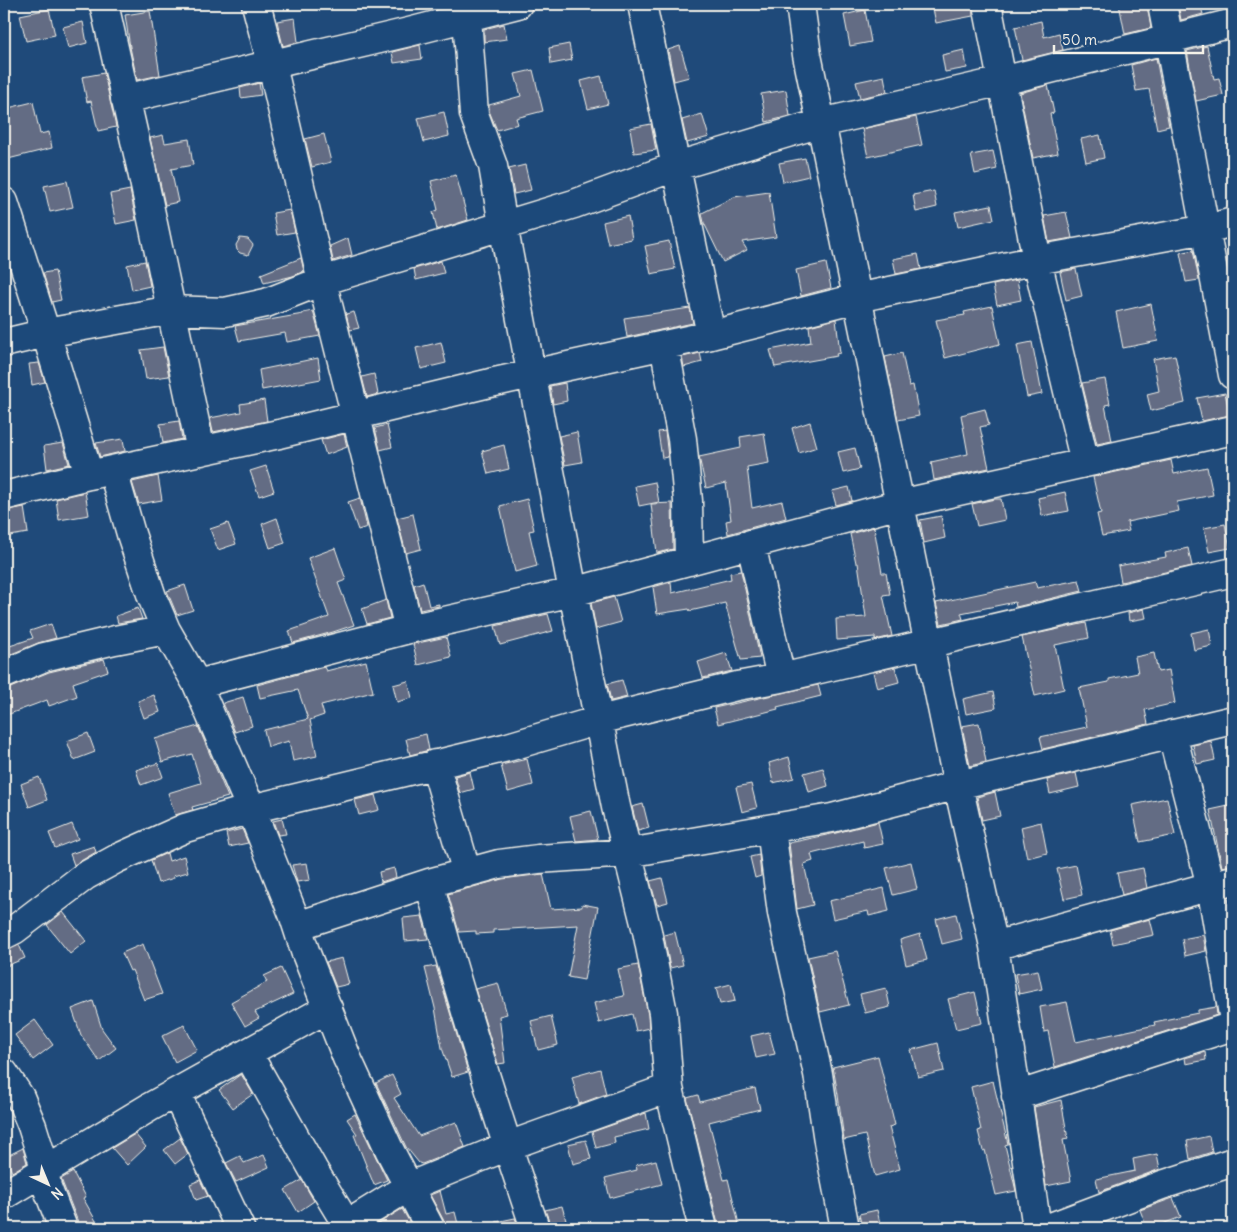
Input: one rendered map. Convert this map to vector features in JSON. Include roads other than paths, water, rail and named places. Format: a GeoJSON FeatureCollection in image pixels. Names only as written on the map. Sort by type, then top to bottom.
{"type":"FeatureCollection","features":[{"type":"Feature","properties":{"kind":"street"},"geometry":{"type":"LineString","coordinates":[[104,4],[201,451]]}},
{"type":"Feature","properties":{"kind":"street"},"geometry":{"type":"LineString","coordinates":[[256,4],[322,281],[409,629]]}},
{"type":"Feature","properties":{"kind":"street"},"geometry":{"type":"LineString","coordinates":[[125,99],[409,32],[466,10],[518,4]]}},
{"type":"Feature","properties":{"kind":"street"},"geometry":{"type":"LineString","coordinates":[[642,4],[711,335]]}},
{"type":"Feature","properties":{"kind":"street"},"geometry":{"type":"LineString","coordinates":[[800,4],[806,55],[958,785],[994,946],[1037,1228]]}},
{"type":"Feature","properties":{"kind":"street"},"geometry":{"type":"LineString","coordinates":[[987,4],[1037,260],[1085,463]]}},
{"type":"Feature","properties":{"kind":"street"},"geometry":{"type":"LineString","coordinates":[[1162,4],[1233,375]]}},
{"type":"Feature","properties":{"kind":"street"},"geometry":{"type":"LineString","coordinates":[[466,10],[474,114],[493,166],[573,592],[616,807],[647,931],[664,1013],[669,1088],[704,1228]]}},
{"type":"Feature","properties":{"kind":"street"},"geometry":{"type":"LineString","coordinates":[[4,343],[46,333],[171,310],[225,312],[266,303],[322,281],[574,204],[677,166],[821,123],[1002,81],[1233,23]]}},
{"type":"Feature","properties":{"kind":"street"},"geometry":{"type":"LineString","coordinates":[[4,202],[46,333],[101,473],[131,534],[152,597],[166,630],[198,684],[251,808],[351,1066],[388,1149],[430,1228]]}},
{"type":"Feature","properties":{"kind":"street"},"geometry":{"type":"LineString","coordinates":[[4,496],[279,434],[490,382],[711,335],[857,298],[1037,260],[1206,229],[1233,222]]}},
{"type":"Feature","properties":{"kind":"street"},"geometry":{"type":"LineString","coordinates":[[664,345],[682,439],[688,502],[689,561]]}},
{"type":"Feature","properties":{"kind":"street"},"geometry":{"type":"LineString","coordinates":[[198,684],[409,629],[573,592],[900,504],[1233,430]]}},
{"type":"Feature","properties":{"kind":"street"},"geometry":{"type":"LineString","coordinates":[[751,544],[781,678]]}},
{"type":"Feature","properties":{"kind":"street"},"geometry":{"type":"LineString","coordinates":[[4,934],[14,930],[85,876],[118,858],[185,828],[251,808],[508,747],[599,720],[737,686],[781,678],[1233,572]]}},
{"type":"Feature","properties":{"kind":"street"},"geometry":{"type":"LineString","coordinates":[[4,674],[44,657],[166,630]]}},
{"type":"Feature","properties":{"kind":"street"},"geometry":{"type":"LineString","coordinates":[[297,926],[429,883],[499,864],[538,859],[628,853],[832,818],[958,785],[1233,720]]}},
{"type":"Feature","properties":{"kind":"street"},"geometry":{"type":"LineString","coordinates":[[1172,734],[1222,883],[1233,1015]]}},
{"type":"Feature","properties":{"kind":"street"},"geometry":{"type":"LineString","coordinates":[[436,764],[468,873]]}},
{"type":"Feature","properties":{"kind":"street"},"geometry":{"type":"LineString","coordinates":[[771,829],[782,912],[818,1074],[828,1141],[845,1228]]}},
{"type":"Feature","properties":{"kind":"street"},"geometry":{"type":"LineString","coordinates":[[429,883],[456,981],[535,1228]]}},
{"type":"Feature","properties":{"kind":"street"},"geometry":{"type":"LineString","coordinates":[[994,946],[1222,883]]}},
{"type":"Feature","properties":{"kind":"street"},"geometry":{"type":"LineString","coordinates":[[4,1195],[150,1108],[328,1008]]}},
{"type":"Feature","properties":{"kind":"street"},"geometry":{"type":"LineString","coordinates":[[1016,1096],[1233,1026]]}},
{"type":"Feature","properties":{"kind":"street"},"geometry":{"type":"LineString","coordinates":[[248,1054],[344,1226],[408,1187],[508,1146],[669,1088]]}},
{"type":"Feature","properties":{"kind":"street"},"geometry":{"type":"LineString","coordinates":[[4,1073],[20,1098],[32,1126],[42,1158],[47,1187],[64,1228]]}},
{"type":"Feature","properties":{"kind":"street"},"geometry":{"type":"LineString","coordinates":[[176,1093],[240,1228]]}},
{"type":"Feature","properties":{"kind":"street"},"geometry":{"type":"LineString","coordinates":[[1048,1228],[1162,1185],[1233,1162]]}}]}
